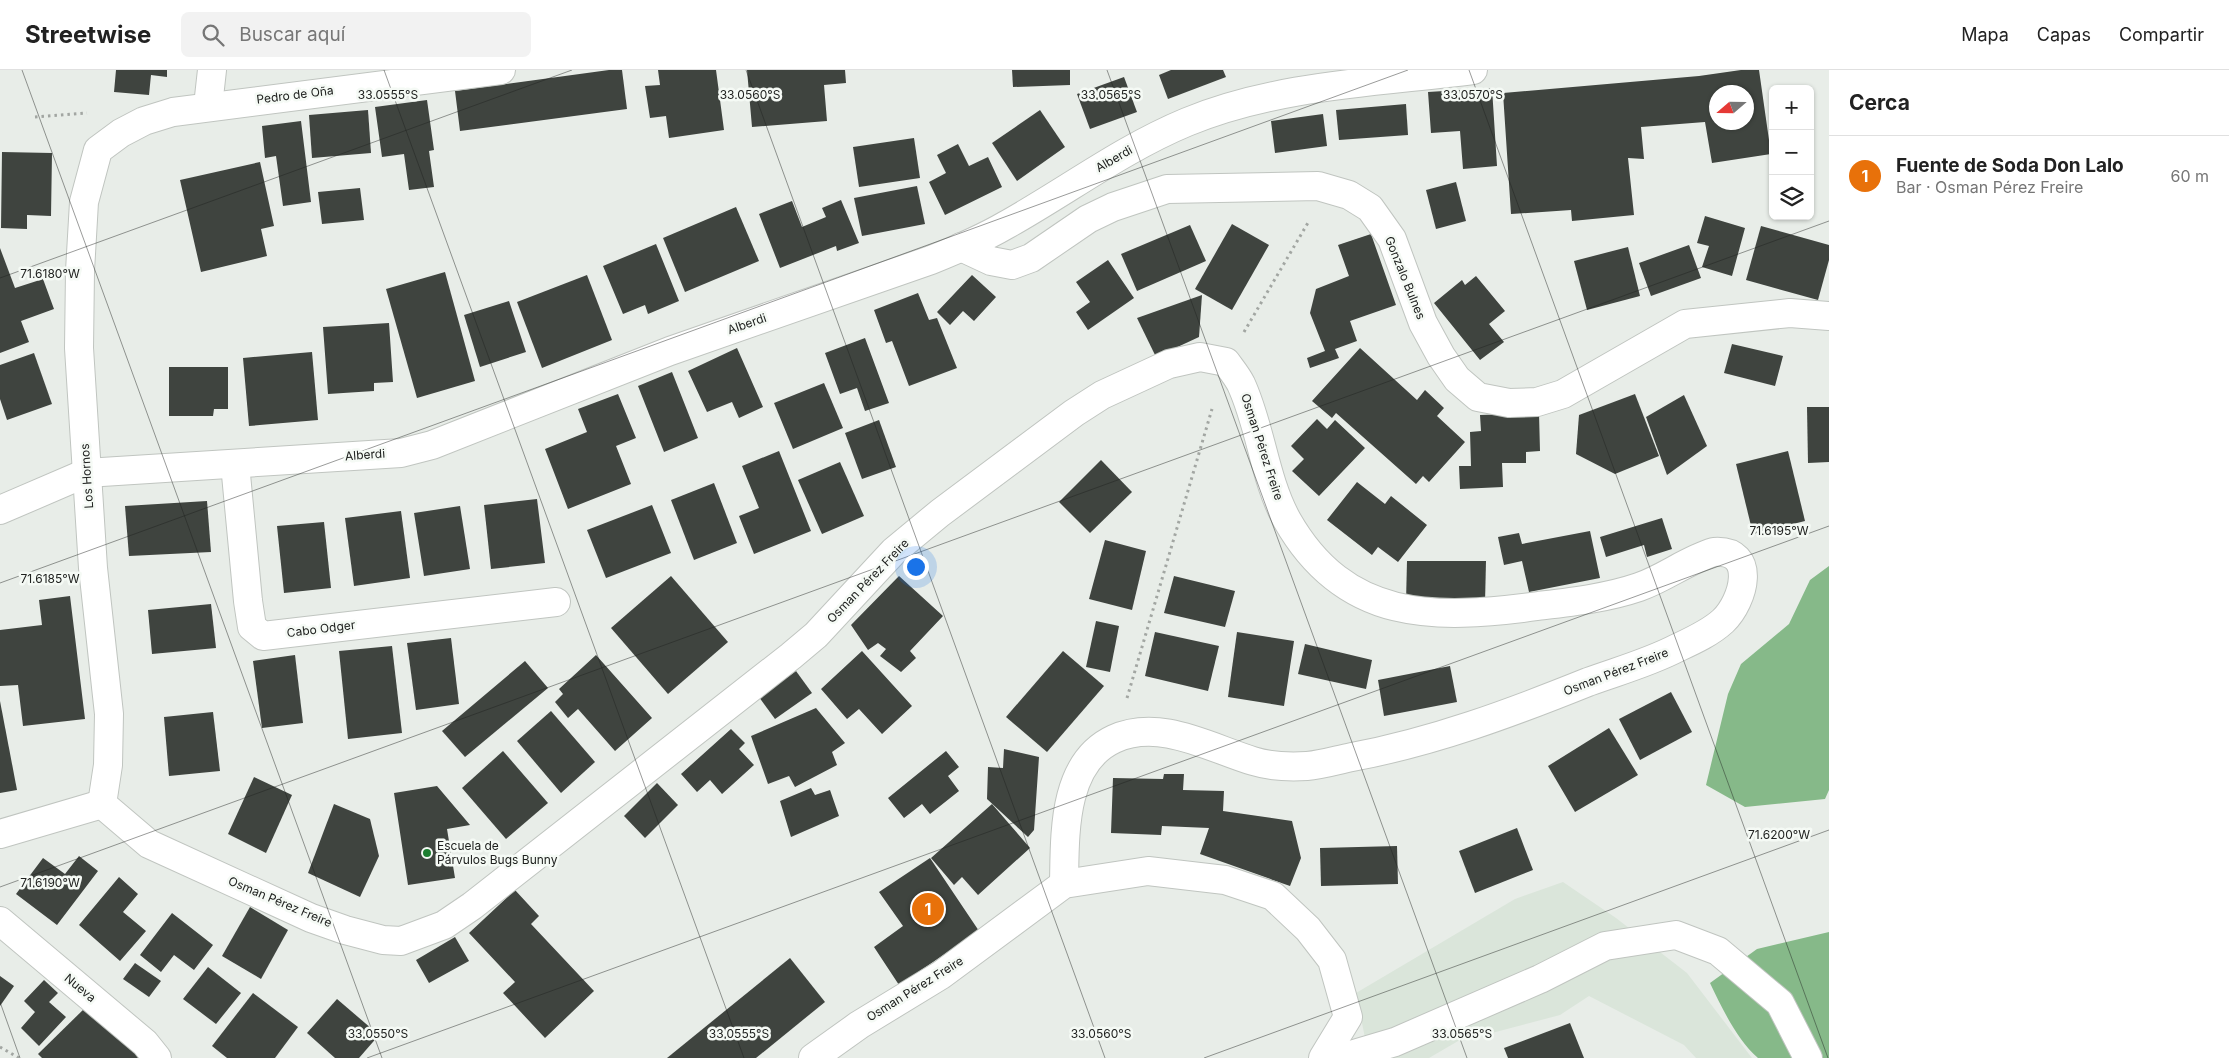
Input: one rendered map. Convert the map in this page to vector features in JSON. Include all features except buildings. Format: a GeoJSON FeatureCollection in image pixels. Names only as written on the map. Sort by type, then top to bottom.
{"type":"FeatureCollection","features":[{"type":"Feature","properties":{"kind":"street"},"geometry":{"type":"LineString","coordinates":[[208,106],[212,70]]}},
{"type":"Feature","properties":{"kind":"street","name":"Pedro de Oña"},"geometry":{"type":"LineString","coordinates":[[98,150],[121,133],[144,121],[173,112],[495,70]]}},
{"type":"Feature","properties":{"kind":"street","name":"Alberdi"},"geometry":{"type":"LineString","coordinates":[[0,510],[86,473],[400,453],[432,445],[670,351],[930,260],[961,247],[1006,226],[1108,162],[1188,122],[1250,102],[1309,90],[1473,70]]}},
{"type":"Feature","properties":{"kind":"street","name":"Los Hornos"},"geometry":{"type":"LineString","coordinates":[[98,150],[84,202],[80,271],[79,348],[93,568],[109,714],[108,765],[102,804]]}},
{"type":"Feature","properties":{"kind":"street","name":"Gonzalo Bulnes"},"geometry":{"type":"LineString","coordinates":[[961,247],[991,262],[1012,265],[1031,258],[1088,219],[1114,207],[1167,189],[1302,188],[1318,186],[1349,195],[1370,208],[1392,239],[1423,323],[1440,356],[1457,379],[1478,396],[1509,402],[1537,402],[1563,394],[1685,324],[1790,314],[1829,316]]}},
{"type":"Feature","properties":{"kind":"street","name":"Osman Pérez Freire"},"geometry":{"type":"LineString","coordinates":[[102,804],[149,844],[311,918],[383,940],[401,941],[424,934],[444,925],[472,906],[729,706],[816,635],[894,551],[940,513],[1102,394],[1169,364],[1200,357],[1226,362],[1241,383],[1276,493],[1286,518],[1299,540],[1342,585],[1367,598],[1398,608],[1446,612],[1519,609],[1586,600],[1638,587],[1702,556],[1724,552],[1734,556],[1740,562],[1744,577],[1739,595],[1724,620],[1697,638],[1654,660],[1540,702],[1400,748],[1307,766],[1254,761],[1196,740],[1144,731],[1114,739],[1090,755],[1080,769],[1066,832],[1064,884]]}},
{"type":"Feature","properties":{"kind":"street","name":"Cabo Odger"},"geometry":{"type":"LineString","coordinates":[[235,464],[248,602],[252,626],[263,636],[556,602]]}},
{"type":"Feature","properties":{"kind":"street"},"geometry":{"type":"LineString","coordinates":[[0,834],[102,804]]}},
{"type":"Feature","properties":{"kind":"street","name":"Osman Pérez Freire"},"geometry":{"type":"LineString","coordinates":[[813,1058],[859,1025],[940,975],[1064,884],[1148,871],[1225,880],[1273,896],[1308,929],[1332,960],[1348,1017],[1323,1058]]}},
{"type":"Feature","properties":{"kind":"street","name":"Nueva"},"geometry":{"type":"LineString","coordinates":[[0,921],[144,1043],[157,1058]]}},
{"type":"Feature","properties":{"kind":"street"},"geometry":{"type":"LineString","coordinates":[[1341,1058],[1395,1042],[1540,979],[1605,946],[1676,935],[1718,951],[1780,1003],[1808,1058]]}},
{"type":"Feature","properties":{"kind":"path"},"geometry":{"type":"LineString","coordinates":[[1114,739],[1226,362],[1312,216],[1302,188]]}},
{"type":"Feature","properties":{"kind":"path"},"geometry":{"type":"LineString","coordinates":[[0,1046],[19,1058]]}},
{"type":"Feature","properties":{"kind":"shaded area"},"geometry":{"type":"Polygon","coordinates":[[[1563,882],[1616,918],[1687,973],[1752,1058],[1696,1058],[1684,1045],[1589,996],[1560,1015],[1488,1034],[1477,1030],[1429,1058],[1369,1058],[1356,993],[1515,899],[1563,882]]]}},
{"type":"Feature","properties":{"kind":"green space"},"geometry":{"type":"Polygon","coordinates":[[[1829,566],[1829,790],[1825,799],[1745,807],[1706,785],[1728,694],[1741,664],[1789,624],[1810,580],[1829,566]]]}},
{"type":"Feature","properties":{"kind":"green space"},"geometry":{"type":"Polygon","coordinates":[[[1829,932],[1829,1058],[1758,1058],[1750,1051],[1737,1033],[1710,983],[1757,949],[1829,932]]]}},
{"type":"Feature","properties":{"kind":"place","name":"Escuela de Párvulos Bugs Bunny"},"geometry":{"type":"Point","coordinates":[427,853]}},
{"type":"Feature","properties":{"kind":"place","name":"Fuente de Soda Don Lalo"},"geometry":{"type":"Point","coordinates":[928,909]}}]}
